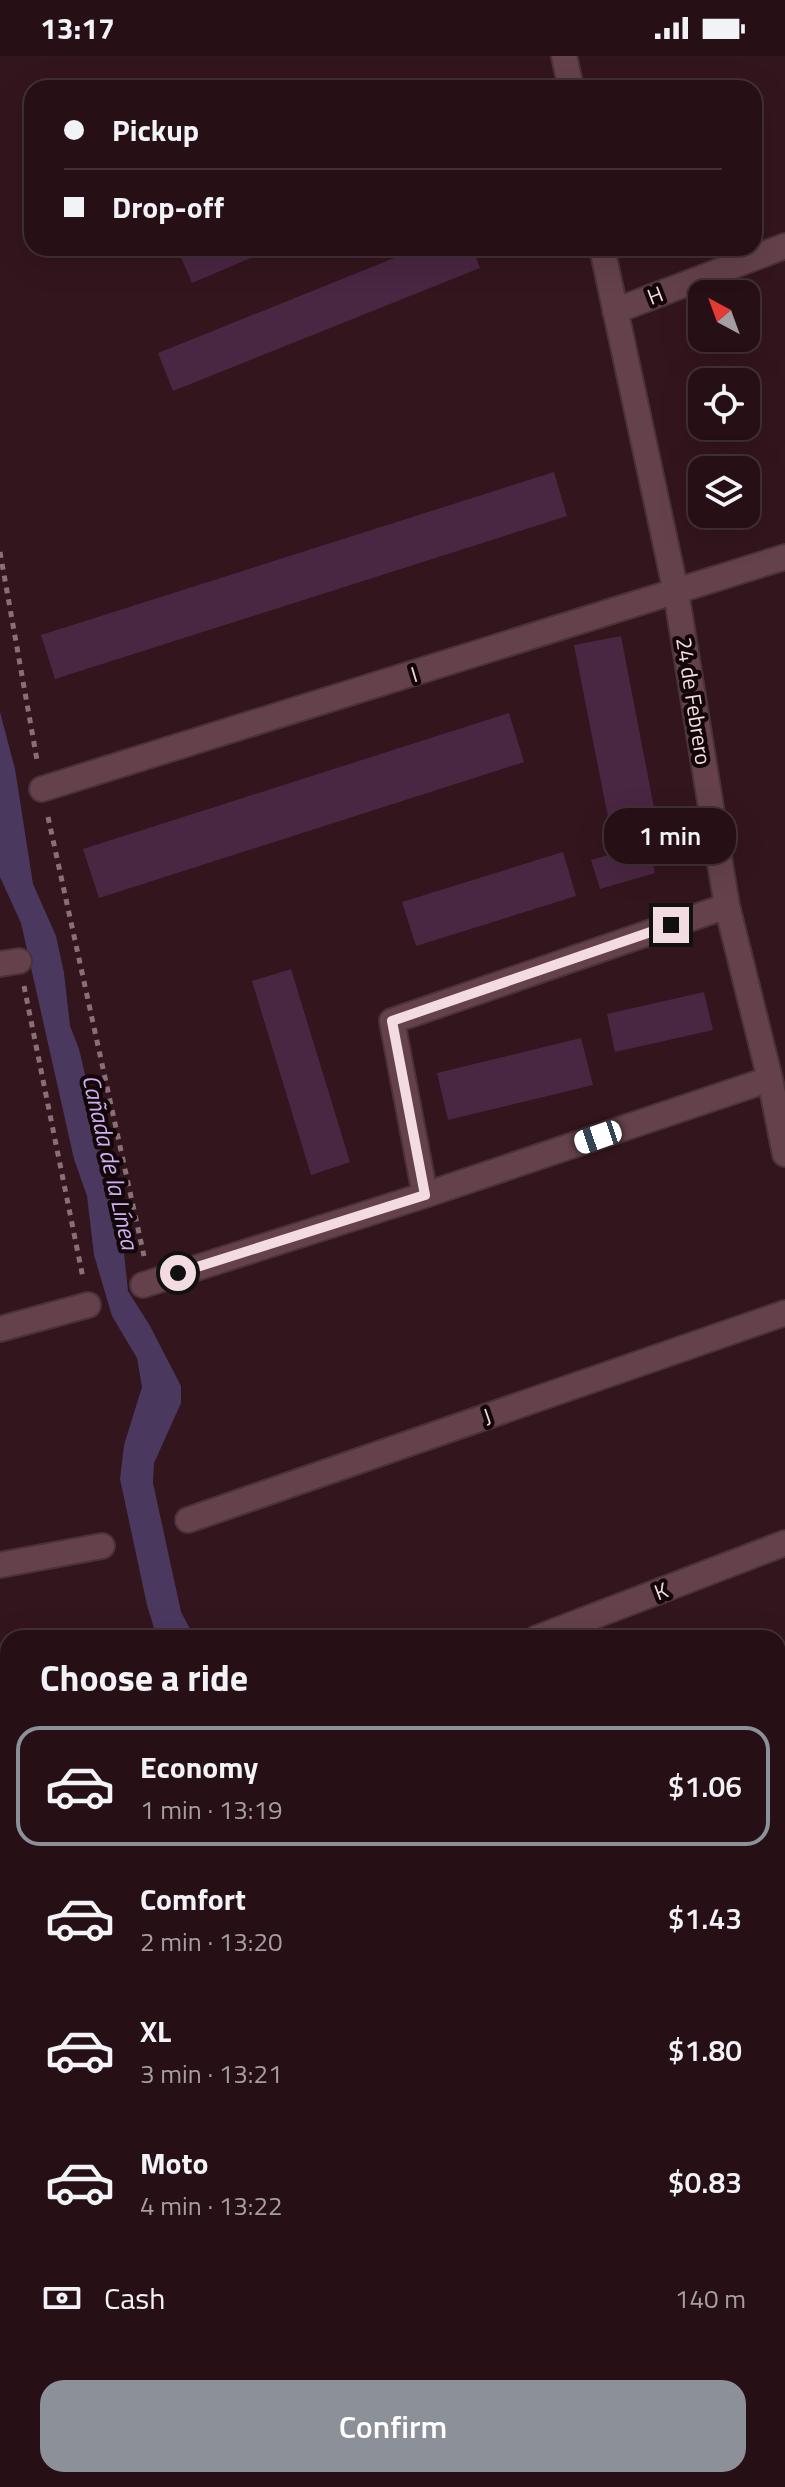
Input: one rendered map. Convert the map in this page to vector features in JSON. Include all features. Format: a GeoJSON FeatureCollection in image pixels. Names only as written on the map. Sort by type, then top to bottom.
{"type":"FeatureCollection","features":[{"type":"Feature","properties":{"kind":"street"},"geometry":{"type":"LineString","coordinates":[[564,56],[569,80]]}},
{"type":"Feature","properties":{"kind":"street","name":"H"},"geometry":{"type":"LineString","coordinates":[[762,255],[785,246]]}},
{"type":"Feature","properties":{"kind":"street","name":"24 de Febrero"},"geometry":{"type":"LineString","coordinates":[[604,256],[676,592],[727,906],[770,1079],[785,1154]]}},
{"type":"Feature","properties":{"kind":"street","name":"H"},"geometry":{"type":"LineString","coordinates":[[615,311],[759,256]]}},
{"type":"Feature","properties":{"kind":"street","name":"I"},"geometry":{"type":"LineString","coordinates":[[42,789],[785,557]]}},
{"type":"Feature","properties":{"kind":"street"},"geometry":{"type":"LineString","coordinates":[[425,1195],[392,1021],[727,906]]}},
{"type":"Feature","properties":{"kind":"street"},"geometry":{"type":"LineString","coordinates":[[146,1283],[425,1195],[770,1079]]}},
{"type":"Feature","properties":{"kind":"street"},"geometry":{"type":"LineString","coordinates":[[0,1329],[88,1305]]}},
{"type":"Feature","properties":{"kind":"street","name":"J"},"geometry":{"type":"LineString","coordinates":[[188,1520],[785,1313]]}},
{"type":"Feature","properties":{"kind":"street","name":"K"},"geometry":{"type":"LineString","coordinates":[[558,1630],[785,1543]]}},
{"type":"Feature","properties":{"kind":"street"},"geometry":{"type":"LineString","coordinates":[[0,1565],[102,1546]]}},
{"type":"Feature","properties":{"kind":"path"},"geometry":{"type":"LineString","coordinates":[[0,552],[3,591],[42,789],[146,1283]]}},
{"type":"Feature","properties":{"kind":"path"},"geometry":{"type":"LineString","coordinates":[[10,962],[88,1305]]}},
{"type":"Feature","properties":{"kind":"shaded area"},"geometry":{"type":"Polygon","coordinates":[[[0,712],[15,769],[33,884],[56,936],[70,1026],[79,1049],[102,1148],[104,1174],[124,1253],[128,1291],[181,1386],[181,1403],[154,1463],[153,1483],[181,1612],[191,1630],[155,1630],[147,1605],[120,1479],[124,1445],[142,1387],[137,1358],[112,1316],[94,1255],[87,1196],[74,1159],[21,923],[0,877],[0,712]]]}},
{"type":"Feature","properties":{"kind":"building"},"geometry":{"type":"Polygon","coordinates":[[[180,256],[255,256],[192,283],[180,256]]]}},
{"type":"Feature","properties":{"kind":"building"},"geometry":{"type":"Polygon","coordinates":[[[399,256],[475,256],[480,268],[173,391],[158,353],[399,256]]]}},
{"type":"Feature","properties":{"kind":"building"},"geometry":{"type":"Polygon","coordinates":[[[554,472],[567,516],[55,679],[41,635],[554,472]]]}},
{"type":"Feature","properties":{"kind":"building"},"geometry":{"type":"Polygon","coordinates":[[[621,636],[655,813],[609,822],[574,645],[621,636]]]}},
{"type":"Feature","properties":{"kind":"building"},"geometry":{"type":"Polygon","coordinates":[[[509,713],[524,762],[99,898],[83,849],[509,713]]]}},
{"type":"Feature","properties":{"kind":"building"},"geometry":{"type":"Polygon","coordinates":[[[647,844],[655,873],[600,889],[591,860],[647,844]]]}},
{"type":"Feature","properties":{"kind":"building"},"geometry":{"type":"Polygon","coordinates":[[[563,852],[576,896],[416,946],[402,902],[563,852]]]}},
{"type":"Feature","properties":{"kind":"building"},"geometry":{"type":"Polygon","coordinates":[[[291,969],[350,1162],[311,1175],[252,981],[291,969]]]}},
{"type":"Feature","properties":{"kind":"building"},"geometry":{"type":"Polygon","coordinates":[[[704,992],[713,1030],[615,1052],[607,1014],[704,992]]]}},
{"type":"Feature","properties":{"kind":"building"},"geometry":{"type":"Polygon","coordinates":[[[581,1038],[593,1085],[448,1120],[437,1073],[581,1038]]]}},
{"type":"Feature","properties":{"kind":"route"},"geometry":{"type":"LineString","coordinates":[[178,1273],[425,1195],[392,1021],[671,925]]}},
{"type":"Feature","properties":{"kind":"water label","name":"Cañada de la Línea"},"geometry":{"type":"Point","coordinates":[110,1162]}}]}
